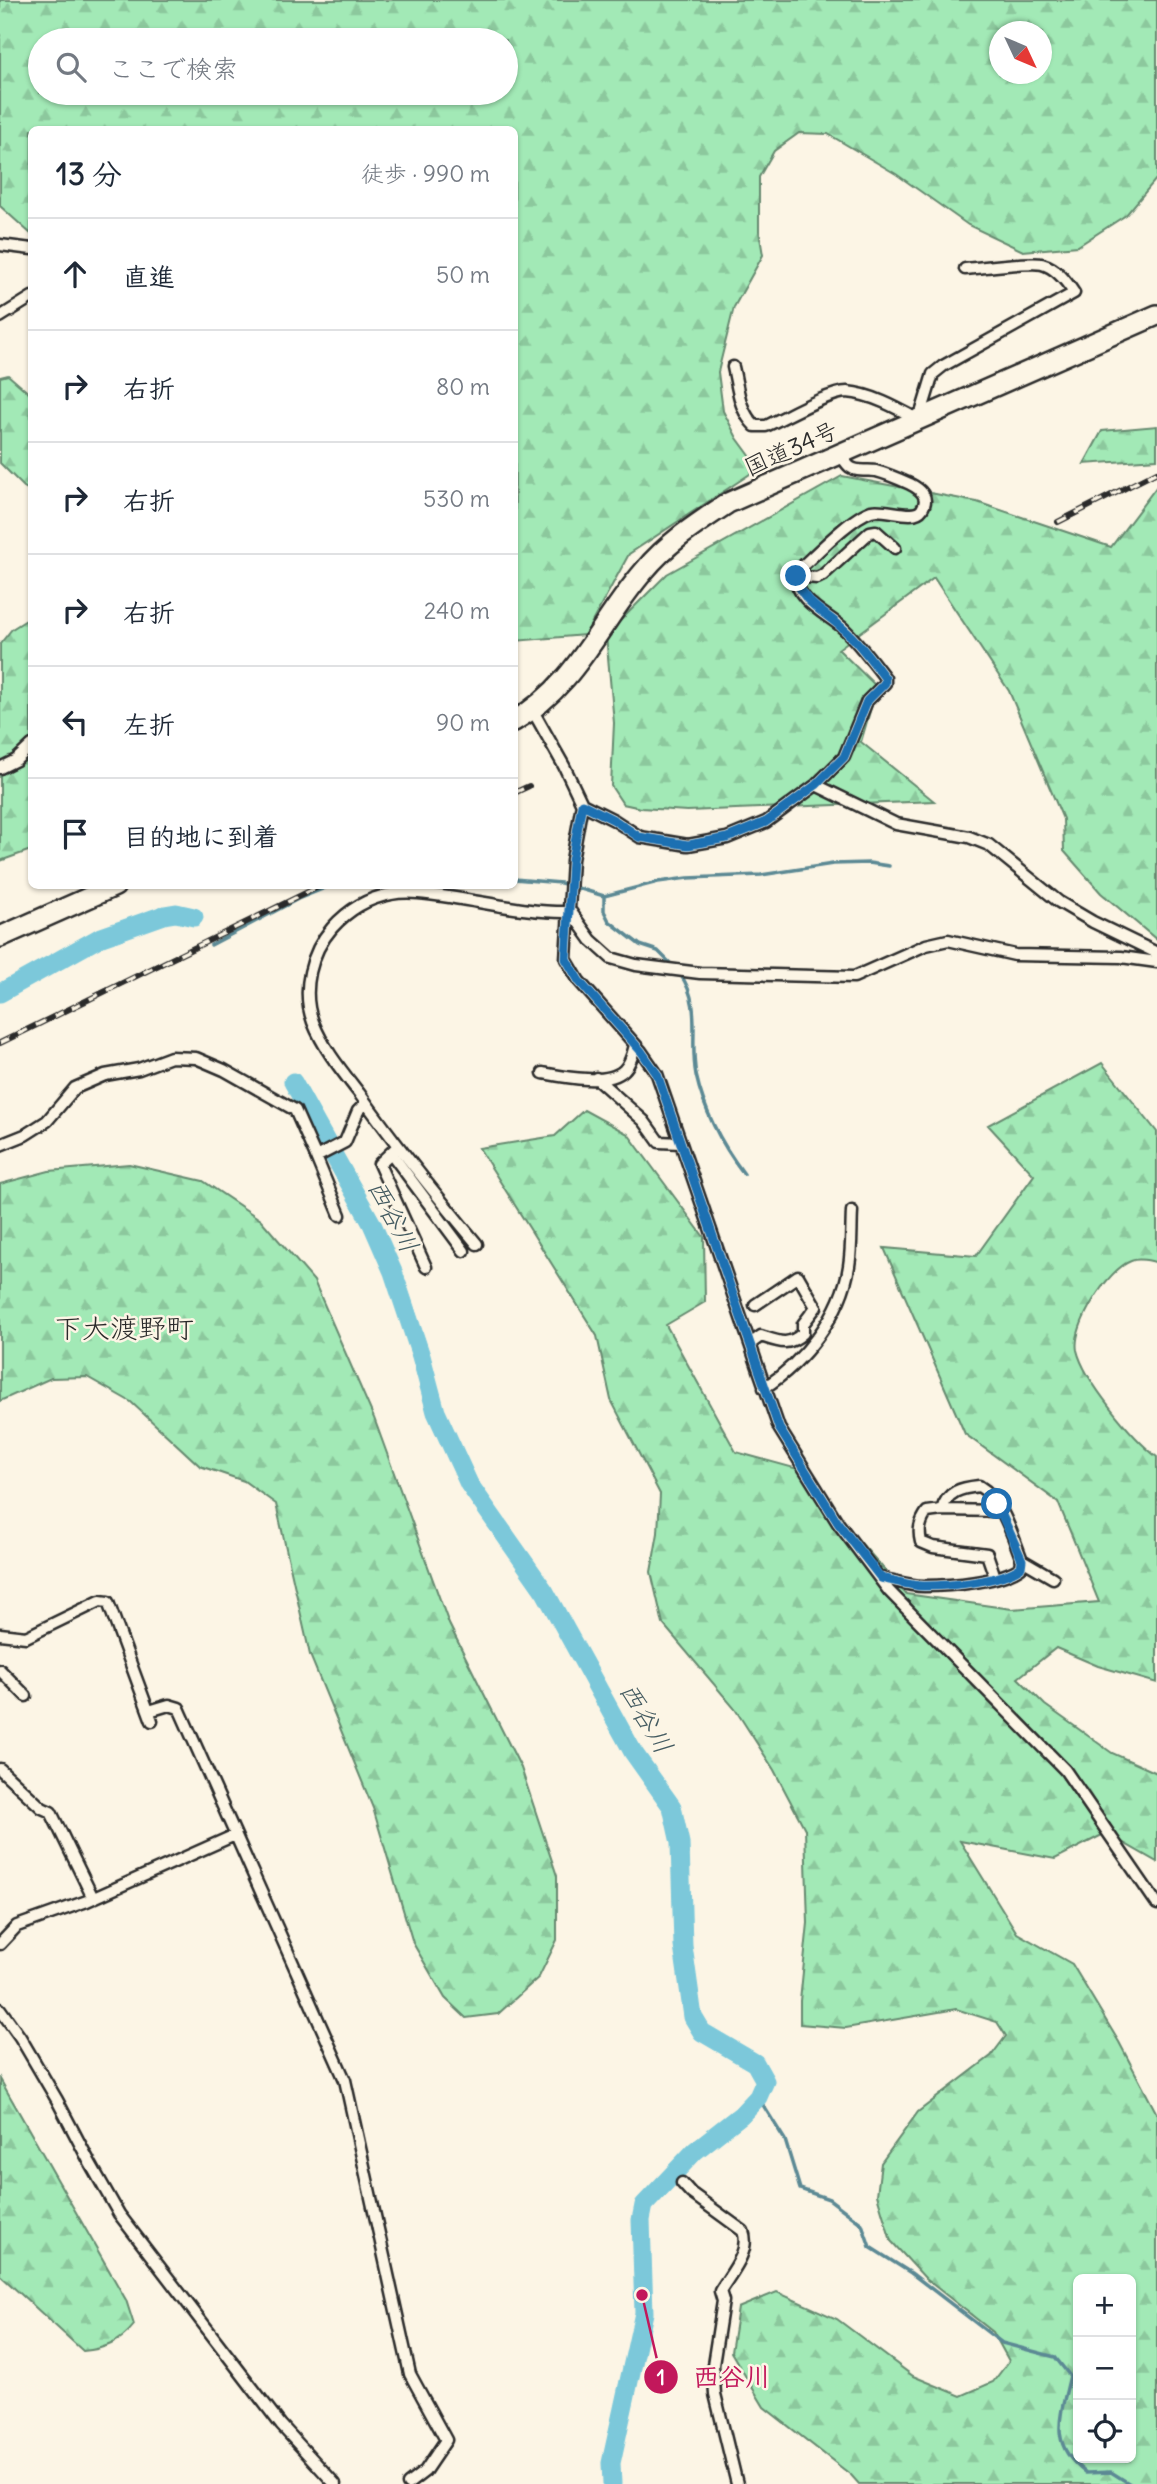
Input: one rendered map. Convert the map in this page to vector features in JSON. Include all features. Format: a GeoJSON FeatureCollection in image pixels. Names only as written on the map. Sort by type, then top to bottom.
{"type":"FeatureCollection","features":[{"type":"Feature","properties":{"kind":"highway","name":"国道34号"},"geometry":{"type":"LineString","coordinates":[[518,719],[533,711],[573,672],[645,569],[678,536],[728,503],[1157,315]]}},
{"type":"Feature","properties":{"kind":"highway"},"geometry":{"type":"LineString","coordinates":[[0,937],[108,889]]}},
{"type":"Feature","properties":{"kind":"street"},"geometry":{"type":"LineString","coordinates":[[0,245],[28,248]]}},
{"type":"Feature","properties":{"kind":"street"},"geometry":{"type":"LineString","coordinates":[[733,367],[742,406],[747,419],[755,426],[766,426],[831,396],[846,392],[890,404],[919,420],[933,374],[1074,293],[1055,271],[1042,264],[965,269]]}},
{"type":"Feature","properties":{"kind":"street"},"geometry":{"type":"LineString","coordinates":[[0,317],[28,300]]}},
{"type":"Feature","properties":{"kind":"street"},"geometry":{"type":"LineString","coordinates":[[582,804],[614,820],[639,837],[688,845],[727,838],[766,822],[816,785],[844,757],[867,701],[885,683],[885,678],[842,627],[812,606],[798,585],[796,572],[855,520],[871,511],[916,513],[922,510],[925,502],[924,495],[918,488],[894,476],[872,470],[858,471],[849,466],[841,454]]}},
{"type":"Feature","properties":{"kind":"street"},"geometry":{"type":"LineString","coordinates":[[796,576],[817,578],[823,575],[870,531],[876,531],[895,548]]}},
{"type":"Feature","properties":{"kind":"street"},"geometry":{"type":"LineString","coordinates":[[533,711],[582,804],[572,860],[566,959],[579,981],[657,1074],[779,1428],[838,1523],[881,1578],[915,1619],[1065,1770],[1157,1904]]}},
{"type":"Feature","properties":{"kind":"street"},"geometry":{"type":"LineString","coordinates":[[0,768],[16,760],[28,749]]}},
{"type":"Feature","properties":{"kind":"street"},"geometry":{"type":"LineString","coordinates":[[816,785],[896,824],[970,837],[989,845],[1059,902],[1157,953]]}},
{"type":"Feature","properties":{"kind":"street"},"geometry":{"type":"LineString","coordinates":[[464,1251],[329,1052],[312,1020],[308,990],[312,962],[323,938],[342,917],[366,901],[393,893],[428,894],[550,913],[570,912]]}},
{"type":"Feature","properties":{"kind":"street"},"geometry":{"type":"LineString","coordinates":[[570,912],[591,940],[611,958],[636,965],[700,973],[810,978],[854,977],[926,944],[948,940],[1015,955],[1121,957],[1157,962]]}},
{"type":"Feature","properties":{"kind":"street"},"geometry":{"type":"LineString","coordinates":[[544,1073],[568,1078],[617,1075],[632,1058],[635,1045]]}},
{"type":"Feature","properties":{"kind":"street"},"geometry":{"type":"LineString","coordinates":[[0,1145],[25,1135],[47,1121],[75,1088],[105,1075],[139,1069],[171,1057],[196,1058],[224,1070],[295,1110],[318,1156],[340,1215]]}},
{"type":"Feature","properties":{"kind":"street"},"geometry":{"type":"LineString","coordinates":[[596,1078],[644,1121],[659,1142],[681,1143]]}},
{"type":"Feature","properties":{"kind":"street"},"geometry":{"type":"LineString","coordinates":[[318,1156],[345,1142],[358,1111],[366,1103]]}},
{"type":"Feature","properties":{"kind":"street"},"geometry":{"type":"LineString","coordinates":[[394,1150],[477,1244]]}},
{"type":"Feature","properties":{"kind":"street"},"geometry":{"type":"LineString","coordinates":[[394,1150],[379,1164],[426,1267]]}},
{"type":"Feature","properties":{"kind":"street"},"geometry":{"type":"LineString","coordinates":[[764,1388],[824,1331],[849,1268],[852,1211]]}},
{"type":"Feature","properties":{"kind":"street"},"geometry":{"type":"LineString","coordinates":[[750,1343],[761,1336],[782,1343],[794,1341],[803,1333],[803,1324],[816,1307],[798,1276],[755,1305]]}},
{"type":"Feature","properties":{"kind":"street"},"geometry":{"type":"LineString","coordinates":[[881,1578],[922,1586],[995,1577],[1013,1573],[1021,1567],[1022,1560],[999,1504],[988,1491],[979,1486],[953,1492],[944,1502],[942,1510]]}},
{"type":"Feature","properties":{"kind":"street"},"geometry":{"type":"LineString","coordinates":[[995,1577],[987,1554],[933,1548],[921,1542],[919,1532],[927,1512],[999,1504]]}},
{"type":"Feature","properties":{"kind":"street"},"geometry":{"type":"LineString","coordinates":[[1022,1560],[1052,1578]]}},
{"type":"Feature","properties":{"kind":"street"},"geometry":{"type":"LineString","coordinates":[[0,1634],[26,1637],[100,1601],[108,1602],[150,1716],[169,1705],[178,1708],[345,2080],[410,2374],[446,2440],[425,2472],[408,2484]]}},
{"type":"Feature","properties":{"kind":"street"},"geometry":{"type":"LineString","coordinates":[[0,1670],[26,1696]]}},
{"type":"Feature","properties":{"kind":"street"},"geometry":{"type":"LineString","coordinates":[[0,1769],[41,1808],[51,1812],[93,1898]]}},
{"type":"Feature","properties":{"kind":"street"},"geometry":{"type":"LineString","coordinates":[[0,1944],[17,1926],[93,1898],[235,1835]]}},
{"type":"Feature","properties":{"kind":"street"},"geometry":{"type":"LineString","coordinates":[[0,2009],[57,2100],[119,2214],[281,2425],[335,2484]]}},
{"type":"Feature","properties":{"kind":"street"},"geometry":{"type":"LineString","coordinates":[[681,2183],[743,2231],[746,2239],[746,2248],[720,2291],[723,2301],[713,2365],[715,2395],[737,2484]]}},
{"type":"Feature","properties":{"kind":"green space"},"geometry":{"type":"Polygon","coordinates":[[[0,0],[1157,0],[1157,178],[1126,215],[1078,246],[1023,251],[968,225],[896,174],[828,134],[799,133],[774,151],[759,177],[759,231],[763,255],[734,307],[718,372],[723,411],[737,438],[759,468],[629,554],[585,635],[518,641],[518,126],[28,126],[28,231],[0,206],[0,0]]]}},
{"type":"Feature","properties":{"kind":"green space"},"geometry":{"type":"Polygon","coordinates":[[[8,375],[28,392],[28,489],[0,463],[0,377],[8,375]]]}},
{"type":"Feature","properties":{"kind":"green space"},"geometry":{"type":"Polygon","coordinates":[[[1157,426],[1157,459],[1084,464],[1102,431],[1157,426]]]}},
{"type":"Feature","properties":{"kind":"green space"},"geometry":{"type":"Polygon","coordinates":[[[842,476],[977,502],[1111,547],[1157,486],[1157,940],[1101,893],[1064,851],[1063,819],[1009,691],[934,578],[838,649],[877,687],[861,742],[934,801],[687,811],[623,804],[611,786],[614,723],[606,635],[667,574],[842,476]]]}},
{"type":"Feature","properties":{"kind":"green space"},"geometry":{"type":"Polygon","coordinates":[[[28,619],[28,851],[0,861],[0,644],[12,629],[28,619]]]}},
{"type":"Feature","properties":{"kind":"green space"},"geometry":{"type":"Polygon","coordinates":[[[1102,1063],[1157,1132],[1157,1263],[1134,1260],[1112,1275],[1086,1313],[1080,1327],[1077,1350],[1099,1392],[1123,1423],[1157,1457],[1157,1683],[1098,1666],[1056,1648],[1018,1678],[1045,1705],[1112,1753],[1157,1773],[1157,1862],[1106,1833],[1055,1859],[960,1841],[1017,1933],[1072,1964],[1119,2042],[1157,2114],[1157,2484],[859,2484],[764,2407],[731,2352],[738,2308],[777,2292],[837,2319],[913,2376],[961,2396],[993,2382],[1009,2361],[993,2332],[926,2279],[891,2241],[877,2195],[881,2163],[918,2112],[991,2056],[1006,2036],[997,2022],[956,2009],[846,2028],[800,2024],[808,1923],[805,1829],[774,1770],[735,1709],[663,1624],[651,1572],[658,1533],[660,1494],[611,1400],[597,1336],[479,1148],[555,1136],[584,1110],[628,1134],[704,1237],[705,1302],[666,1325],[736,1452],[809,1472],[853,1534],[906,1594],[1012,1609],[1099,1602],[1058,1502],[965,1434],[884,1248],[976,1256],[1034,1175],[988,1125],[1102,1063]]]}},
{"type":"Feature","properties":{"kind":"green space"},"geometry":{"type":"Polygon","coordinates":[[[129,1164],[203,1181],[261,1220],[314,1281],[374,1418],[449,1624],[521,1768],[557,1876],[557,1940],[539,1977],[498,2014],[466,2018],[445,1998],[413,1943],[373,1808],[310,1655],[276,1504],[244,1481],[200,1466],[131,1402],[87,1377],[51,1378],[0,1401],[0,1184],[49,1171],[129,1164]]]}},
{"type":"Feature","properties":{"kind":"green space"},"geometry":{"type":"Polygon","coordinates":[[[0,2079],[126,2300],[134,2325],[117,2341],[105,2347],[83,2351],[0,2275],[0,2079]]]}},
{"type":"Feature","properties":{"kind":"waterway"},"geometry":{"type":"LineString","coordinates":[[518,879],[561,883],[604,896],[658,882],[688,878],[761,875],[833,864],[869,863],[889,866]]}},
{"type":"Feature","properties":{"kind":"waterway"},"geometry":{"type":"LineString","coordinates":[[211,945],[298,899],[323,889]]}},
{"type":"Feature","properties":{"kind":"waterway"},"geometry":{"type":"LineString","coordinates":[[604,896],[604,911],[609,921],[640,945],[658,951],[675,968]]}},
{"type":"Feature","properties":{"kind":"waterway","name":"西谷川"},"geometry":{"type":"LineString","coordinates":[[0,993],[99,938],[164,915],[176,913],[194,917]]}},
{"type":"Feature","properties":{"kind":"waterway"},"geometry":{"type":"LineString","coordinates":[[680,974],[691,998],[694,1062],[699,1088],[715,1127],[744,1174]]}},
{"type":"Feature","properties":{"kind":"waterway","name":"西谷川"},"geometry":{"type":"LineString","coordinates":[[293,1082],[372,1224],[393,1272],[421,1356],[436,1412],[469,1484],[545,1592],[633,1752],[672,1807],[680,1843],[683,1946],[693,2017],[702,2032],[755,2063],[765,2081],[758,2097],[741,2115],[695,2151],[644,2205],[641,2220],[644,2313],[611,2463],[612,2484]]}},
{"type":"Feature","properties":{"kind":"waterway"},"geometry":{"type":"LineString","coordinates":[[758,2097],[785,2140],[800,2189],[829,2199],[862,2224],[870,2247],[911,2273],[1002,2343],[1055,2357],[1070,2376],[1060,2429],[1066,2452],[1086,2473],[1111,2472],[1130,2484]]}},
{"type":"Feature","properties":{"kind":"railway"},"geometry":{"type":"LineString","coordinates":[[1058,522],[1157,472]]}},
{"type":"Feature","properties":{"kind":"railway"},"geometry":{"type":"LineString","coordinates":[[518,791],[529,786]]}},
{"type":"Feature","properties":{"kind":"railway"},"geometry":{"type":"LineString","coordinates":[[0,1043],[314,889]]}},
{"type":"Feature","properties":{"kind":"place","name":"西谷川"},"geometry":{"type":"Point","coordinates":[642,2295]}},
{"type":"Feature","properties":{"kind":"district","name":"下大渡野町"},"geometry":{"type":"Point","coordinates":[124,1328]}},
{"type":"Feature","properties":{"kind":"route"},"geometry":{"type":"LineString","coordinates":[[796,576],[798,585],[812,606],[842,627],[885,678],[885,683],[867,701],[844,757],[816,785],[766,822],[727,838],[688,845],[639,837],[614,820],[582,804],[572,860],[566,959],[579,981],[641,1051],[657,1074],[779,1428],[838,1523],[881,1578],[922,1586],[985,1580],[1013,1573],[1021,1567],[1022,1560],[997,1504]]}}]}
